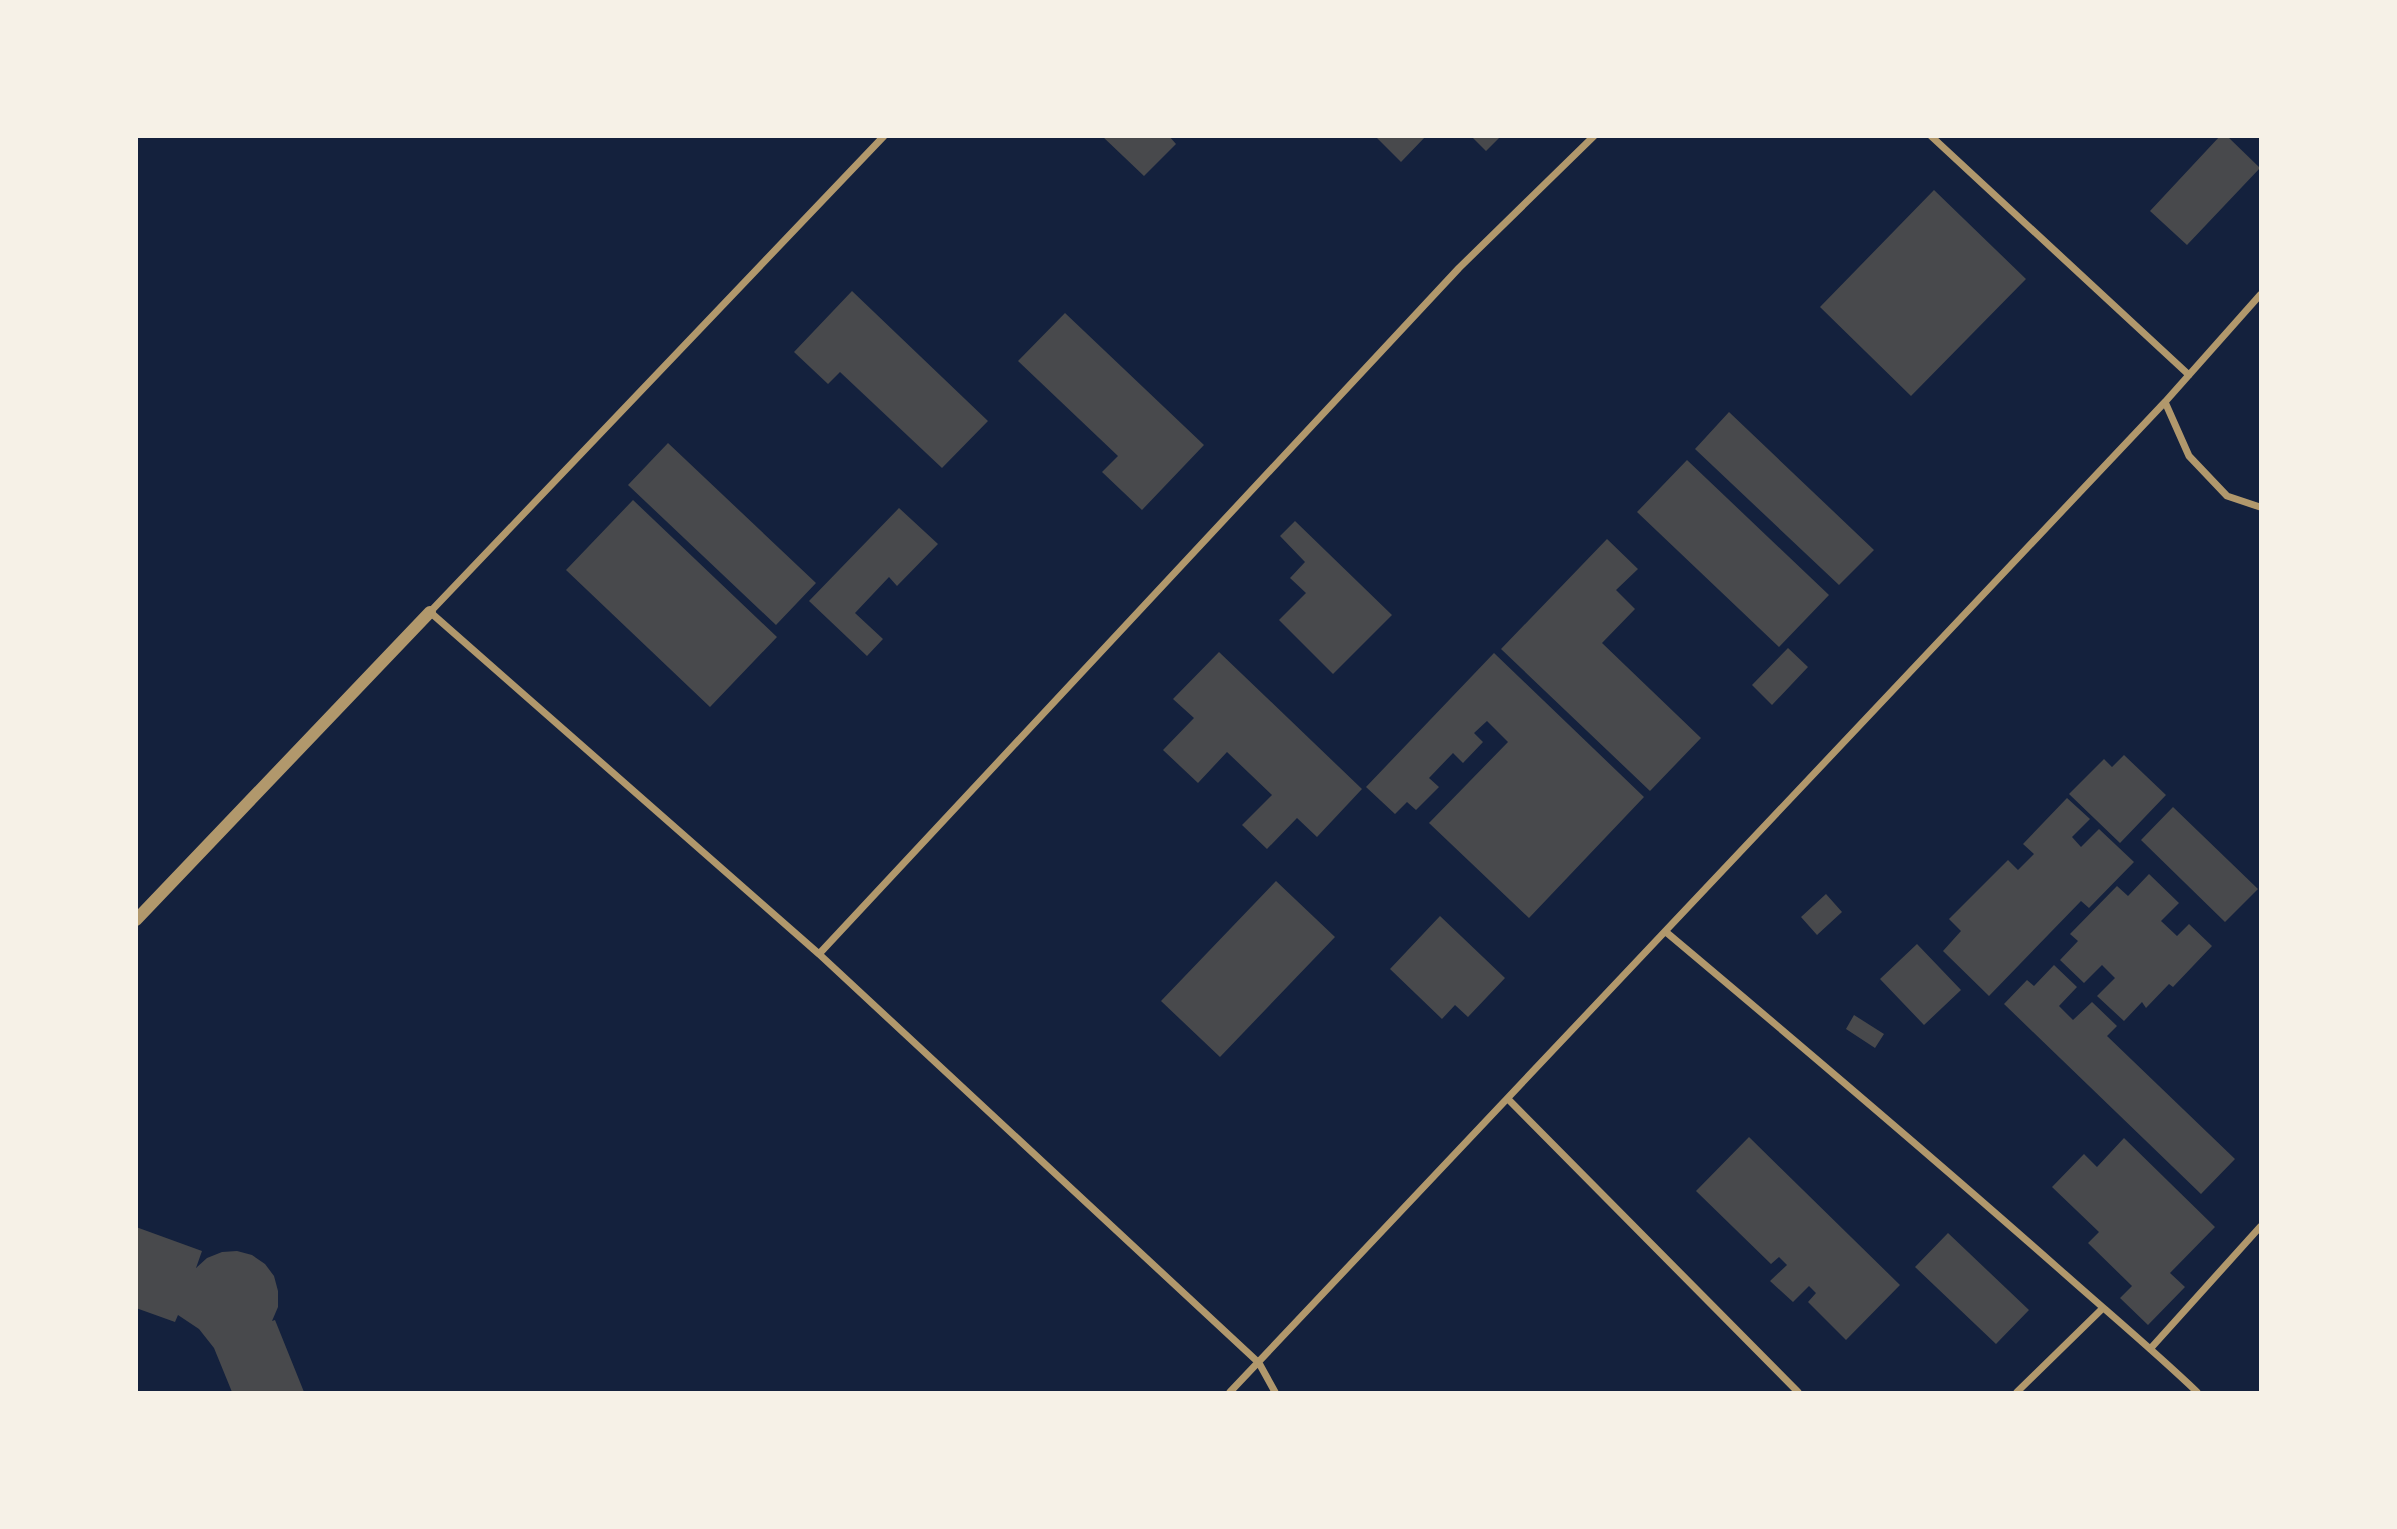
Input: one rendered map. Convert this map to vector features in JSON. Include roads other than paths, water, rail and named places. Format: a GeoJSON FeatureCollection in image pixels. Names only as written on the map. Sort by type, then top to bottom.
{"type":"FeatureCollection","features":[{"type":"Feature","properties":{"kind":"street"},"geometry":{"type":"LineString","coordinates":[[136,920],[884,136]]}},
{"type":"Feature","properties":{"kind":"street"},"geometry":{"type":"LineString","coordinates":[[819,954],[1449,278],[1594,136]]}},
{"type":"Feature","properties":{"kind":"street"},"geometry":{"type":"LineString","coordinates":[[1931,136],[2189,374]]}},
{"type":"Feature","properties":{"kind":"street"},"geometry":{"type":"LineString","coordinates":[[1230,1392],[2165,402],[2260,295]]}},
{"type":"Feature","properties":{"kind":"street"},"geometry":{"type":"LineString","coordinates":[[2165,402],[2189,456],[2227,496],[2260,507]]}},
{"type":"Feature","properties":{"kind":"street"},"geometry":{"type":"LineString","coordinates":[[430,612],[819,954],[1259,1363],[1275,1392]]}},
{"type":"Feature","properties":{"kind":"street"},"geometry":{"type":"LineString","coordinates":[[1666,932],[1941,1164],[2151,1348],[2197,1392]]}},
{"type":"Feature","properties":{"kind":"street"},"geometry":{"type":"LineString","coordinates":[[1508,1099],[1798,1392]]}},
{"type":"Feature","properties":{"kind":"street"},"geometry":{"type":"LineString","coordinates":[[2151,1348],[2260,1227]]}},
{"type":"Feature","properties":{"kind":"street"},"geometry":{"type":"LineString","coordinates":[[2018,1392],[2103,1308]]}}]}
